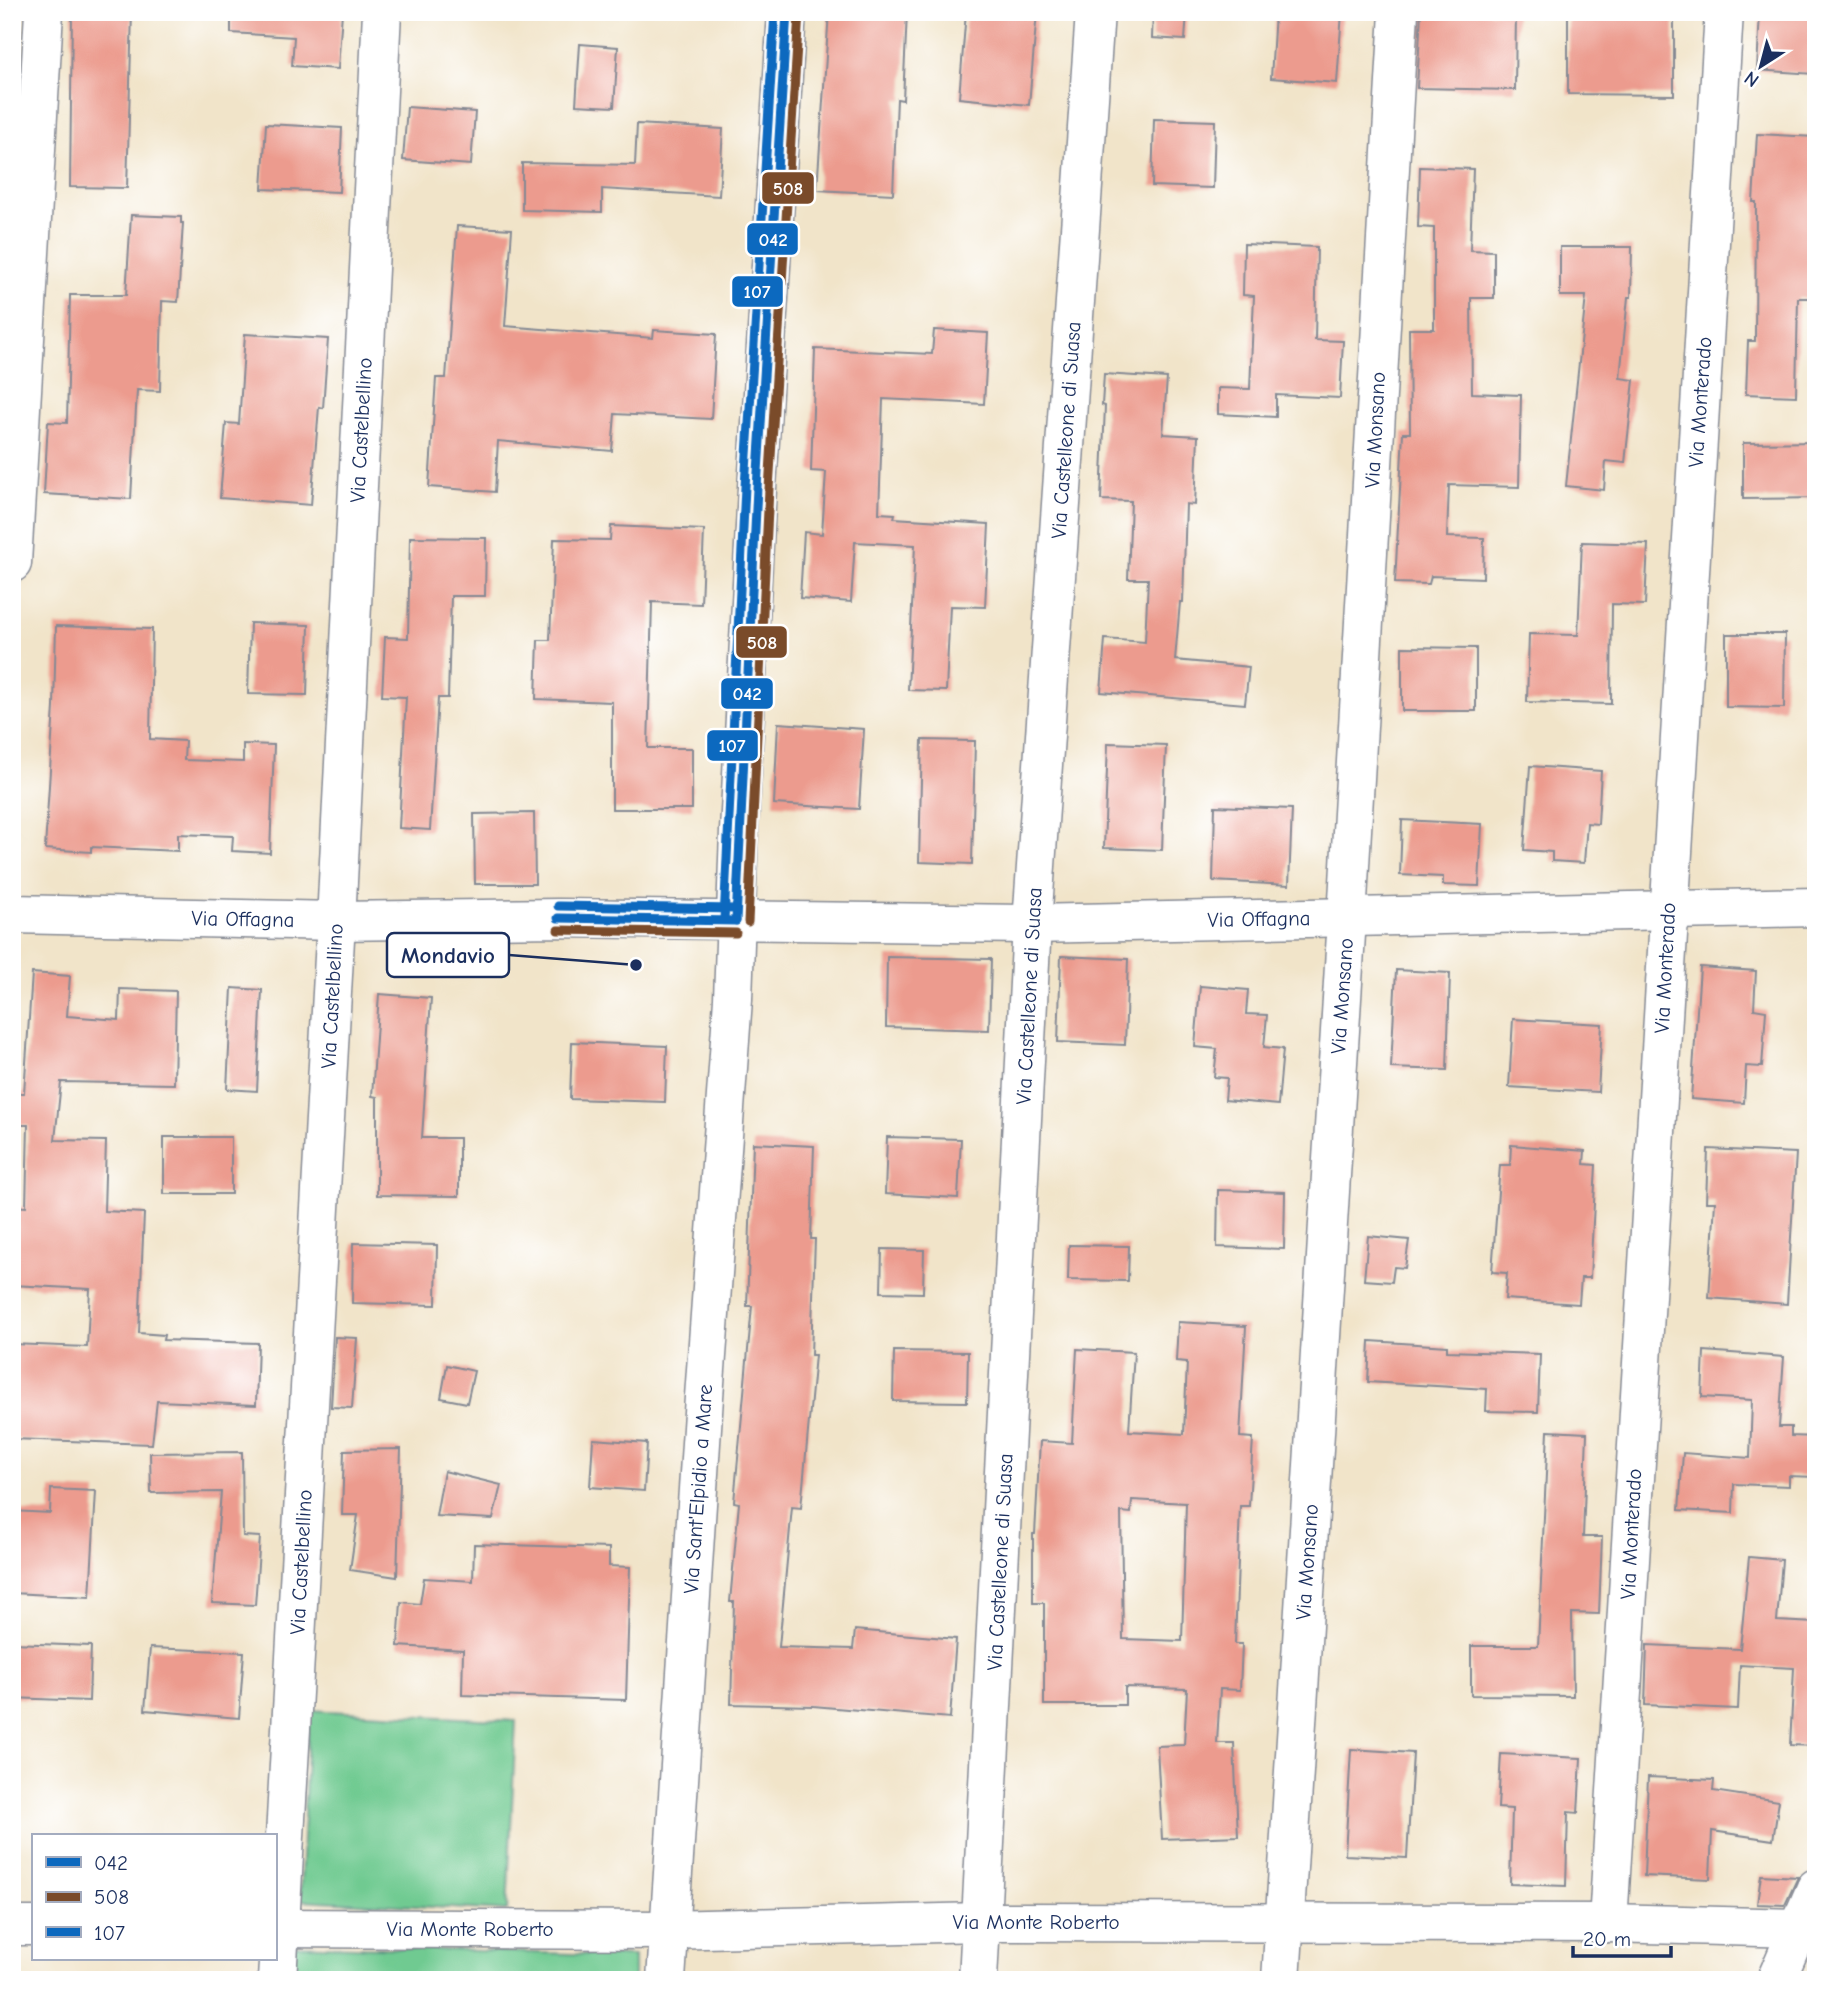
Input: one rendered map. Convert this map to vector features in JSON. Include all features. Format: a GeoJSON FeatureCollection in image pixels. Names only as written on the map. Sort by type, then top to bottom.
{"type":"FeatureCollection","features":[{"type":"Feature","properties":{"kind":"street"},"geometry":{"type":"LineString","coordinates":[[12,563],[44,12]]}},
{"type":"Feature","properties":{"kind":"street","name":"Via Castelbellino"},"geometry":{"type":"LineString","coordinates":[[277,1980],[336,921],[382,12]]}},
{"type":"Feature","properties":{"kind":"street","name":"Via Sant'Elpidio a Mare"},"geometry":{"type":"LineString","coordinates":[[666,1980],[667,1930],[733,999],[757,488],[787,12]]}},
{"type":"Feature","properties":{"kind":"street","name":"Via Castelleone di Suasa"},"geometry":{"type":"LineString","coordinates":[[978,1980],[1032,924],[1095,12]]}},
{"type":"Feature","properties":{"kind":"street","name":"Via Monsano"},"geometry":{"type":"LineString","coordinates":[[1281,1980],[1347,918],[1399,12]]}},
{"type":"Feature","properties":{"kind":"street","name":"Via Monterado"},"geometry":{"type":"LineString","coordinates":[[1608,1923],[1724,12]]}},
{"type":"Feature","properties":{"kind":"street","name":"Via Offagna"},"geometry":{"type":"LineString","coordinates":[[12,914],[336,921],[558,918],[1032,924],[1816,906]]}},
{"type":"Feature","properties":{"kind":"street"},"geometry":{"type":"LineString","coordinates":[[1776,1980],[1816,1888]]}},
{"type":"Feature","properties":{"kind":"street","name":"Via Monte Roberto"},"geometry":{"type":"LineString","coordinates":[[278,1928],[667,1930],[981,1922],[1285,1922],[1608,1923],[1798,1928]]}},
{"type":"Feature","properties":{"kind":"street"},"geometry":{"type":"LineString","coordinates":[[12,1926],[32,1926]]}},
{"type":"Feature","properties":{"kind":"green space"},"geometry":{"type":"Polygon","coordinates":[[[309,1710],[516,1721],[507,1911],[300,1900],[309,1710]]]}},
{"type":"Feature","properties":{"kind":"green space"},"geometry":{"type":"Polygon","coordinates":[[[294,1945],[634,1956],[634,1980],[293,1980],[294,1945]]]}},
{"type":"Feature","properties":{"kind":"building"},"geometry":{"type":"Polygon","coordinates":[[[72,12],[132,12],[127,188],[70,187],[72,12]]]}},
{"type":"Feature","properties":{"kind":"building"},"geometry":{"type":"Polygon","coordinates":[[[231,12],[342,12],[338,69],[292,66],[294,37],[231,33],[231,12]]]}},
{"type":"Feature","properties":{"kind":"building"},"geometry":{"type":"Polygon","coordinates":[[[829,12],[907,12],[903,100],[897,99],[893,194],[817,190],[829,12]]]}},
{"type":"Feature","properties":{"kind":"building"},"geometry":{"type":"Polygon","coordinates":[[[966,12],[1037,12],[1029,105],[959,98],[966,12]]]}},
{"type":"Feature","properties":{"kind":"building"},"geometry":{"type":"Polygon","coordinates":[[[1153,12],[1187,12],[1185,40],[1152,38],[1153,12]]]}},
{"type":"Feature","properties":{"kind":"building"},"geometry":{"type":"Polygon","coordinates":[[[1275,12],[1342,12],[1337,83],[1271,78],[1275,12]]]}},
{"type":"Feature","properties":{"kind":"building"},"geometry":{"type":"Polygon","coordinates":[[[1421,12],[1516,12],[1515,90],[1417,88],[1421,12]]]}},
{"type":"Feature","properties":{"kind":"building"},"geometry":{"type":"Polygon","coordinates":[[[1568,12],[1674,12],[1674,95],[1568,94],[1568,12]]]}},
{"type":"Feature","properties":{"kind":"building"},"geometry":{"type":"Polygon","coordinates":[[[1760,12],[1816,12],[1814,74],[1757,70],[1760,12]]]}},
{"type":"Feature","properties":{"kind":"building"},"geometry":{"type":"Polygon","coordinates":[[[580,44],[618,47],[614,107],[576,105],[580,44]]]}},
{"type":"Feature","properties":{"kind":"building"},"geometry":{"type":"Polygon","coordinates":[[[407,107],[475,112],[471,165],[403,160],[407,107]]]}},
{"type":"Feature","properties":{"kind":"building"},"geometry":{"type":"Polygon","coordinates":[[[1154,119],[1215,121],[1213,188],[1152,186],[1154,119]]]}},
{"type":"Feature","properties":{"kind":"building"},"geometry":{"type":"Polygon","coordinates":[[[266,124],[342,128],[339,192],[262,189],[266,124]]]}},
{"type":"Feature","properties":{"kind":"building"},"geometry":{"type":"Polygon","coordinates":[[[637,124],[723,129],[719,196],[602,189],[602,212],[522,210],[522,163],[635,165],[637,124]]]}},
{"type":"Feature","properties":{"kind":"building"},"geometry":{"type":"Polygon","coordinates":[[[1757,134],[1816,137],[1816,298],[1798,298],[1796,396],[1746,394],[1748,341],[1755,341],[1756,202],[1753,202],[1757,134]]]}},
{"type":"Feature","properties":{"kind":"building"},"geometry":{"type":"Polygon","coordinates":[[[1420,167],[1473,169],[1470,250],[1494,251],[1494,298],[1471,298],[1472,393],[1521,395],[1519,487],[1449,485],[1447,537],[1484,538],[1483,578],[1431,576],[1429,584],[1395,583],[1403,433],[1410,433],[1409,329],[1434,329],[1434,228],[1418,227],[1420,167]]]}},
{"type":"Feature","properties":{"kind":"building"},"geometry":{"type":"Polygon","coordinates":[[[131,215],[181,217],[183,223],[178,302],[162,301],[160,391],[137,390],[131,499],[44,494],[48,422],[67,423],[70,295],[126,295],[131,215]]]}},
{"type":"Feature","properties":{"kind":"building"},"geometry":{"type":"Polygon","coordinates":[[[457,226],[512,229],[505,326],[653,338],[654,330],[716,334],[711,419],[615,414],[612,451],[498,441],[495,492],[429,487],[436,378],[446,378],[457,226]]]}},
{"type":"Feature","properties":{"kind":"building"},"geometry":{"type":"Polygon","coordinates":[[[1244,244],[1317,247],[1315,340],[1343,341],[1340,398],[1276,395],[1276,417],[1218,414],[1218,388],[1250,389],[1254,296],[1243,295],[1244,244]]]}},
{"type":"Feature","properties":{"kind":"building"},"geometry":{"type":"Polygon","coordinates":[[[1560,247],[1632,247],[1631,297],[1628,297],[1620,378],[1634,380],[1625,463],[1606,461],[1604,490],[1566,486],[1586,296],[1560,296],[1560,247]]]}},
{"type":"Feature","properties":{"kind":"building"},"geometry":{"type":"Polygon","coordinates":[[[934,330],[988,333],[984,404],[883,399],[879,513],[895,514],[894,518],[989,524],[985,607],[950,606],[946,691],[908,690],[915,545],[855,542],[851,602],[800,598],[804,532],[822,534],[826,472],[811,471],[815,349],[932,354],[934,330]]]}},
{"type":"Feature","properties":{"kind":"building"},"geometry":{"type":"Polygon","coordinates":[[[245,334],[328,339],[311,505],[220,498],[226,423],[239,424],[245,334]]]}},
{"type":"Feature","properties":{"kind":"building"},"geometry":{"type":"Polygon","coordinates":[[[1104,374],[1167,378],[1163,434],[1198,436],[1195,505],[1186,504],[1183,602],[1180,602],[1175,660],[1249,667],[1245,704],[1101,692],[1105,639],[1145,642],[1148,579],[1128,579],[1131,501],[1101,500],[1104,374]]]}},
{"type":"Feature","properties":{"kind":"building"},"geometry":{"type":"Polygon","coordinates":[[[1816,442],[1816,498],[1743,499],[1743,443],[1816,442]]]}},
{"type":"Feature","properties":{"kind":"building"},"geometry":{"type":"Polygon","coordinates":[[[611,526],[704,530],[701,604],[652,602],[648,748],[692,748],[692,809],[612,809],[612,702],[536,699],[538,640],[550,640],[554,539],[610,540],[611,526]]]}},
{"type":"Feature","properties":{"kind":"building"},"geometry":{"type":"Polygon","coordinates":[[[410,537],[486,538],[485,596],[451,596],[448,698],[438,698],[430,830],[399,828],[406,697],[382,696],[385,637],[408,638],[410,537]]]}},
{"type":"Feature","properties":{"kind":"building"},"geometry":{"type":"Polygon","coordinates":[[[1582,542],[1648,544],[1645,605],[1612,604],[1611,704],[1527,702],[1529,634],[1578,635],[1582,542]]]}},
{"type":"Feature","properties":{"kind":"building"},"geometry":{"type":"Polygon","coordinates":[[[250,623],[309,625],[307,695],[248,694],[250,623]]]}},
{"type":"Feature","properties":{"kind":"building"},"geometry":{"type":"Polygon","coordinates":[[[56,626],[152,629],[150,739],[185,741],[184,760],[243,762],[243,744],[274,745],[270,853],[232,851],[233,836],[178,834],[178,851],[91,847],[91,852],[45,849],[56,626]]]}},
{"type":"Feature","properties":{"kind":"building"},"geometry":{"type":"Polygon","coordinates":[[[1726,634],[1785,634],[1784,708],[1726,707],[1726,634]]]}},
{"type":"Feature","properties":{"kind":"building"},"geometry":{"type":"Polygon","coordinates":[[[1402,647],[1476,648],[1476,711],[1402,711],[1402,647]]]}},
{"type":"Feature","properties":{"kind":"building"},"geometry":{"type":"Polygon","coordinates":[[[778,723],[864,729],[859,809],[774,804],[778,723]]]}},
{"type":"Feature","properties":{"kind":"building"},"geometry":{"type":"Polygon","coordinates":[[[922,740],[975,741],[972,864],[919,862],[922,740]]]}},
{"type":"Feature","properties":{"kind":"building"},"geometry":{"type":"Polygon","coordinates":[[[1108,743],[1166,745],[1162,850],[1104,848],[1108,743]]]}},
{"type":"Feature","properties":{"kind":"building"},"geometry":{"type":"Polygon","coordinates":[[[1530,766],[1601,771],[1598,824],[1587,823],[1584,863],[1552,861],[1552,852],[1524,850],[1530,766]]]}},
{"type":"Feature","properties":{"kind":"building"},"geometry":{"type":"Polygon","coordinates":[[[1215,806],[1292,809],[1289,885],[1213,881],[1215,806]]]}},
{"type":"Feature","properties":{"kind":"building"},"geometry":{"type":"Polygon","coordinates":[[[534,813],[535,884],[475,884],[474,814],[534,813]]]}},
{"type":"Feature","properties":{"kind":"building"},"geometry":{"type":"Polygon","coordinates":[[[1402,820],[1482,824],[1479,886],[1443,885],[1443,877],[1400,875],[1402,820]]]}},
{"type":"Feature","properties":{"kind":"building"},"geometry":{"type":"Polygon","coordinates":[[[1061,956],[1128,959],[1125,1045],[1058,1042],[1061,956]]]}},
{"type":"Feature","properties":{"kind":"building"},"geometry":{"type":"Polygon","coordinates":[[[887,957],[991,959],[989,1030],[886,1027],[887,957]]]}},
{"type":"Feature","properties":{"kind":"building"},"geometry":{"type":"Polygon","coordinates":[[[1700,967],[1756,971],[1754,1009],[1766,1011],[1762,1067],[1746,1066],[1744,1103],[1691,1099],[1700,967]]]}},
{"type":"Feature","properties":{"kind":"building"},"geometry":{"type":"Polygon","coordinates":[[[1396,970],[1450,973],[1447,1070],[1391,1068],[1396,970]]]}},
{"type":"Feature","properties":{"kind":"building"},"geometry":{"type":"Polygon","coordinates":[[[32,973],[70,976],[67,1016],[119,1020],[120,989],[176,991],[174,1084],[61,1082],[55,1140],[106,1141],[104,1211],[144,1213],[139,1333],[164,1335],[163,1340],[258,1343],[256,1405],[157,1401],[152,1444],[12,1439],[12,1344],[87,1347],[90,1289],[12,1285],[12,1206],[26,1207],[28,1125],[12,1125],[12,1093],[24,1093],[32,973]]]}},
{"type":"Feature","properties":{"kind":"building"},"geometry":{"type":"Polygon","coordinates":[[[1200,986],[1248,990],[1246,1014],[1267,1015],[1264,1047],[1283,1049],[1278,1105],[1225,1100],[1227,1078],[1214,1077],[1217,1049],[1195,1047],[1200,986]]]}},
{"type":"Feature","properties":{"kind":"building"},"geometry":{"type":"Polygon","coordinates":[[[232,988],[262,990],[257,1091],[227,1089],[232,988]]]}},
{"type":"Feature","properties":{"kind":"building"},"geometry":{"type":"Polygon","coordinates":[[[379,994],[431,998],[422,1138],[459,1138],[459,1196],[377,1195],[377,1097],[372,1096],[379,994]]]}},
{"type":"Feature","properties":{"kind":"building"},"geometry":{"type":"Polygon","coordinates":[[[1513,1019],[1602,1024],[1598,1092],[1509,1087],[1513,1019]]]}},
{"type":"Feature","properties":{"kind":"building"},"geometry":{"type":"Polygon","coordinates":[[[572,1042],[667,1046],[665,1102],[570,1099],[572,1042]]]}},
{"type":"Feature","properties":{"kind":"building"},"geometry":{"type":"Polygon","coordinates":[[[164,1137],[231,1137],[231,1194],[164,1194],[164,1137]]]}},
{"type":"Feature","properties":{"kind":"building"},"geometry":{"type":"Polygon","coordinates":[[[887,1137],[961,1139],[958,1198],[885,1194],[887,1137]]]}},
{"type":"Feature","properties":{"kind":"building"},"geometry":{"type":"Polygon","coordinates":[[[753,1143],[814,1146],[811,1239],[815,1239],[811,1355],[815,1355],[801,1508],[792,1507],[779,1647],[853,1649],[855,1630],[956,1639],[950,1718],[813,1706],[731,1704],[734,1602],[730,1602],[739,1503],[734,1502],[752,1306],[747,1306],[753,1143]]]}},
{"type":"Feature","properties":{"kind":"building"},"geometry":{"type":"Polygon","coordinates":[[[1511,1145],[1585,1151],[1584,1164],[1596,1165],[1590,1278],[1581,1278],[1579,1304],[1505,1299],[1507,1273],[1492,1272],[1500,1165],[1510,1165],[1511,1145]]]}},
{"type":"Feature","properties":{"kind":"building"},"geometry":{"type":"Polygon","coordinates":[[[1708,1149],[1796,1153],[1787,1304],[1709,1298],[1715,1202],[1706,1202],[1708,1149]]]}},
{"type":"Feature","properties":{"kind":"building"},"geometry":{"type":"Polygon","coordinates":[[[1218,1190],[1285,1192],[1284,1249],[1217,1247],[1218,1190]]]}},
{"type":"Feature","properties":{"kind":"building"},"geometry":{"type":"Polygon","coordinates":[[[1368,1236],[1409,1240],[1405,1268],[1394,1267],[1392,1282],[1364,1280],[1368,1236]]]}},
{"type":"Feature","properties":{"kind":"building"},"geometry":{"type":"Polygon","coordinates":[[[353,1243],[437,1245],[436,1305],[352,1303],[353,1243]]]}},
{"type":"Feature","properties":{"kind":"building"},"geometry":{"type":"Polygon","coordinates":[[[1069,1245],[1129,1246],[1128,1281],[1068,1280],[1069,1245]]]}},
{"type":"Feature","properties":{"kind":"building"},"geometry":{"type":"Polygon","coordinates":[[[882,1249],[924,1250],[923,1293],[881,1292],[882,1249]]]}},
{"type":"Feature","properties":{"kind":"building"},"geometry":{"type":"Polygon","coordinates":[[[1178,1322],[1246,1326],[1240,1437],[1253,1438],[1249,1506],[1240,1506],[1235,1644],[1242,1644],[1240,1690],[1220,1689],[1217,1743],[1234,1743],[1238,1836],[1162,1839],[1157,1746],[1184,1745],[1187,1689],[1125,1687],[1125,1705],[1044,1705],[1044,1603],[1033,1603],[1033,1534],[1040,1441],[1072,1443],[1077,1349],[1134,1352],[1129,1431],[1184,1434],[1187,1362],[1176,1361],[1178,1322]],[[1132,1500],[1131,1513],[1121,1512],[1123,1639],[1182,1641],[1186,1503],[1132,1500]]]}},
{"type":"Feature","properties":{"kind":"building"},"geometry":{"type":"Polygon","coordinates":[[[335,1337],[357,1338],[352,1408],[331,1407],[335,1337]]]}},
{"type":"Feature","properties":{"kind":"building"},"geometry":{"type":"Polygon","coordinates":[[[1370,1341],[1447,1346],[1447,1351],[1540,1354],[1538,1412],[1486,1411],[1487,1389],[1368,1382],[1370,1341]]]}},
{"type":"Feature","properties":{"kind":"building"},"geometry":{"type":"Polygon","coordinates":[[[894,1351],[968,1352],[967,1402],[893,1401],[894,1351]]]}},
{"type":"Feature","properties":{"kind":"building"},"geometry":{"type":"Polygon","coordinates":[[[1704,1351],[1784,1357],[1779,1427],[1791,1427],[1791,1436],[1816,1437],[1816,1477],[1789,1476],[1789,1486],[1734,1484],[1733,1513],[1679,1510],[1683,1453],[1750,1458],[1752,1400],[1702,1397],[1704,1351]]]}},
{"type":"Feature","properties":{"kind":"building"},"geometry":{"type":"Polygon","coordinates":[[[447,1365],[474,1371],[467,1403],[441,1398],[447,1365]]]}},
{"type":"Feature","properties":{"kind":"building"},"geometry":{"type":"Polygon","coordinates":[[[1548,1431],[1587,1433],[1583,1537],[1602,1537],[1599,1614],[1572,1613],[1573,1696],[1471,1695],[1471,1646],[1538,1646],[1548,1431]]]}},
{"type":"Feature","properties":{"kind":"building"},"geometry":{"type":"Polygon","coordinates":[[[593,1439],[647,1443],[644,1491],[590,1487],[593,1439]]]}},
{"type":"Feature","properties":{"kind":"building"},"geometry":{"type":"Polygon","coordinates":[[[401,1449],[397,1577],[350,1570],[358,1515],[342,1515],[344,1450],[401,1449]]]}},
{"type":"Feature","properties":{"kind":"building"},"geometry":{"type":"Polygon","coordinates":[[[242,1452],[243,1536],[260,1537],[255,1605],[212,1603],[221,1492],[151,1493],[150,1453],[242,1452]]]}},
{"type":"Feature","properties":{"kind":"building"},"geometry":{"type":"Polygon","coordinates":[[[444,1471],[501,1485],[493,1519],[436,1516],[444,1471]]]}},
{"type":"Feature","properties":{"kind":"building"},"geometry":{"type":"Polygon","coordinates":[[[51,1489],[96,1491],[90,1597],[12,1593],[12,1511],[50,1513],[51,1489]]]}},
{"type":"Feature","properties":{"kind":"building"},"geometry":{"type":"Polygon","coordinates":[[[474,1544],[609,1548],[609,1566],[630,1567],[626,1700],[462,1695],[463,1650],[398,1646],[401,1602],[420,1604],[424,1578],[473,1581],[474,1544]]]}},
{"type":"Feature","properties":{"kind":"building"},"geometry":{"type":"Polygon","coordinates":[[[1749,1557],[1782,1560],[1777,1621],[1816,1623],[1816,1746],[1790,1745],[1794,1668],[1740,1665],[1738,1709],[1645,1705],[1647,1645],[1740,1649],[1749,1557]]]}},
{"type":"Feature","properties":{"kind":"building"},"geometry":{"type":"Polygon","coordinates":[[[12,1643],[91,1646],[89,1701],[12,1698],[12,1643]]]}},
{"type":"Feature","properties":{"kind":"building"},"geometry":{"type":"Polygon","coordinates":[[[150,1648],[244,1652],[239,1718],[145,1710],[150,1648]]]}},
{"type":"Feature","properties":{"kind":"building"},"geometry":{"type":"Polygon","coordinates":[[[1351,1749],[1413,1753],[1407,1858],[1345,1855],[1351,1749]]]}},
{"type":"Feature","properties":{"kind":"building"},"geometry":{"type":"Polygon","coordinates":[[[1501,1754],[1581,1758],[1578,1813],[1568,1812],[1566,1886],[1510,1884],[1512,1809],[1498,1808],[1501,1754]]]}},
{"type":"Feature","properties":{"kind":"building"},"geometry":{"type":"Polygon","coordinates":[[[1648,1777],[1714,1780],[1713,1791],[1779,1801],[1773,1840],[1712,1831],[1710,1879],[1644,1876],[1648,1777]]]}},
{"type":"Feature","properties":{"kind":"building"},"geometry":{"type":"Polygon","coordinates":[[[1761,1875],[1798,1877],[1785,1905],[1757,1904],[1761,1875]]]}},
{"type":"Feature","properties":{"kind":"transit line","name":"107"},"geometry":{"type":"LineString","coordinates":[[724,920],[745,487],[775,12]]}},
{"type":"Feature","properties":{"kind":"transit line","name":"042"},"geometry":{"type":"LineString","coordinates":[[736,921],[757,488],[787,12]]}},
{"type":"Feature","properties":{"kind":"transit line","name":"508"},"geometry":{"type":"LineString","coordinates":[[748,922],[769,489],[799,13]]}},
{"type":"Feature","properties":{"kind":"transit line","name":"107"},"geometry":{"type":"LineString","coordinates":[[558,906],[736,909]]}},
{"type":"Feature","properties":{"kind":"transit line","name":"042"},"geometry":{"type":"LineString","coordinates":[[558,918],[736,921]]}},
{"type":"Feature","properties":{"kind":"transit line","name":"508"},"geometry":{"type":"LineString","coordinates":[[558,930],[736,933]]}},
{"type":"Feature","properties":{"kind":"place","name":"Mondavio"},"geometry":{"type":"Point","coordinates":[636,965]}}]}
